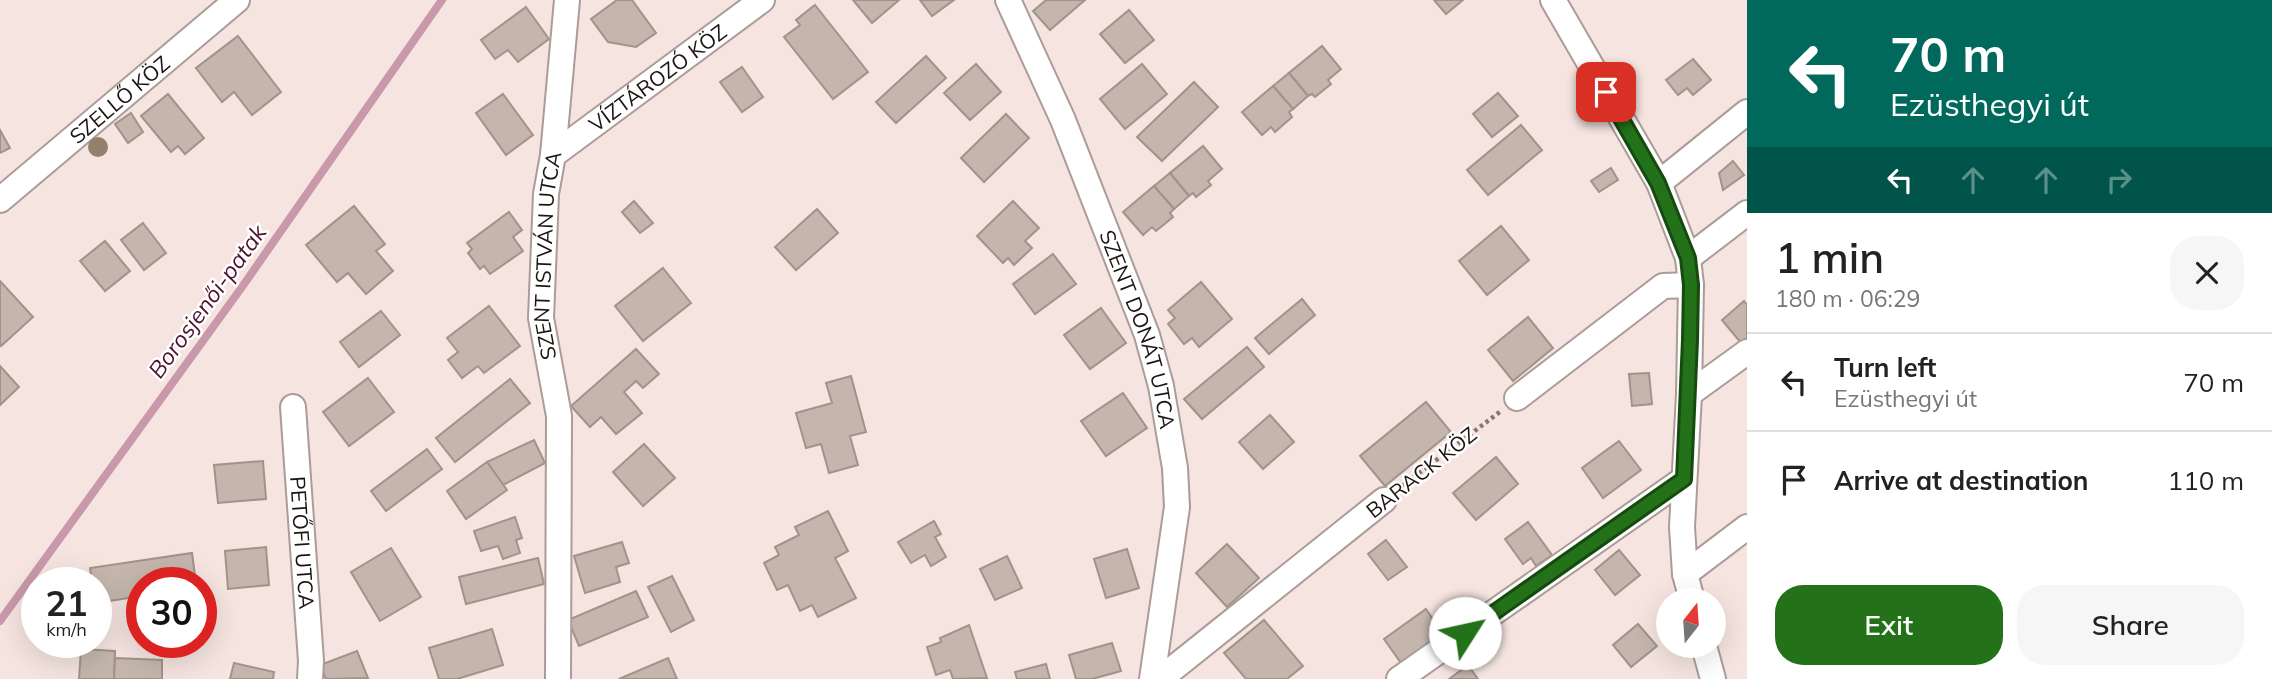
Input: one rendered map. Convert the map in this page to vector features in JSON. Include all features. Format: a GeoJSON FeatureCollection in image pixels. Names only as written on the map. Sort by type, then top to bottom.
{"type":"FeatureCollection","features":[{"type":"Feature","properties":{"kind":"street","name":"SZELLŐ KÖZ"},"geometry":{"type":"LineString","coordinates":[[0,200],[237,0]]}},
{"type":"Feature","properties":{"kind":"street","name":"SZENT ISTVÁN UTCA"},"geometry":{"type":"LineString","coordinates":[[558,679],[559,416],[541,317],[546,194],[554,155],[567,0]]}},
{"type":"Feature","properties":{"kind":"street","name":"VÍZTÁROZÓ KÖZ"},"geometry":{"type":"LineString","coordinates":[[554,155],[762,0]]}},
{"type":"Feature","properties":{"kind":"street","name":"SZENT DONÁT UTCA"},"geometry":{"type":"LineString","coordinates":[[1008,0],[1063,120],[1147,335],[1166,410],[1175,468],[1177,507],[1152,679]]}},
{"type":"Feature","properties":{"kind":"street"},"geometry":{"type":"LineString","coordinates":[[1553,0],[1658,183],[1688,258],[1691,285],[1689,394],[1682,527],[1685,574],[1689,588]]}},
{"type":"Feature","properties":{"kind":"street"},"geometry":{"type":"LineString","coordinates":[[1658,183],[1747,112]]}},
{"type":"Feature","properties":{"kind":"street"},"geometry":{"type":"LineString","coordinates":[[1688,258],[1747,213]]}},
{"type":"Feature","properties":{"kind":"street"},"geometry":{"type":"LineString","coordinates":[[1517,398],[1663,286],[1691,285]]}},
{"type":"Feature","properties":{"kind":"street"},"geometry":{"type":"LineString","coordinates":[[1689,394],[1747,352]]}},
{"type":"Feature","properties":{"kind":"street","name":"PETŐFI UTCA"},"geometry":{"type":"LineString","coordinates":[[293,407],[311,661],[310,679]]}},
{"type":"Feature","properties":{"kind":"street"},"geometry":{"type":"LineString","coordinates":[[1399,679],[1684,479]]}},
{"type":"Feature","properties":{"kind":"street","name":"BARACK KÖZ"},"geometry":{"type":"LineString","coordinates":[[1160,679],[1384,500]]}},
{"type":"Feature","properties":{"kind":"street"},"geometry":{"type":"LineString","coordinates":[[1685,574],[1747,527]]}},
{"type":"Feature","properties":{"kind":"street"},"geometry":{"type":"LineString","coordinates":[[1707,658],[1713,679]]}},
{"type":"Feature","properties":{"kind":"path","name":"BARACK KÖZ"},"geometry":{"type":"LineString","coordinates":[[1384,500],[1517,398]]}},
{"type":"Feature","properties":{"kind":"building"},"geometry":{"type":"Polygon","coordinates":[[[617,0],[632,0],[656,33],[636,47],[608,42],[591,19],[617,0]]]}},
{"type":"Feature","properties":{"kind":"building"},"geometry":{"type":"Polygon","coordinates":[[[853,0],[899,0],[872,23],[853,0]]]}},
{"type":"Feature","properties":{"kind":"building"},"geometry":{"type":"Polygon","coordinates":[[[920,0],[954,0],[932,16],[920,0]]]}},
{"type":"Feature","properties":{"kind":"building"},"geometry":{"type":"Polygon","coordinates":[[[1046,0],[1085,0],[1050,30],[1033,11],[1046,0]]]}},
{"type":"Feature","properties":{"kind":"building"},"geometry":{"type":"Polygon","coordinates":[[[1434,0],[1463,0],[1446,14],[1434,0]]]}},
{"type":"Feature","properties":{"kind":"building"},"geometry":{"type":"Polygon","coordinates":[[[815,5],[868,72],[833,99],[784,37],[800,25],[796,20],[815,5]]]}},
{"type":"Feature","properties":{"kind":"building"},"geometry":{"type":"Polygon","coordinates":[[[526,7],[549,39],[518,62],[508,50],[495,59],[481,40],[526,7]]]}},
{"type":"Feature","properties":{"kind":"building"},"geometry":{"type":"Polygon","coordinates":[[[1129,10],[1154,40],[1125,63],[1100,34],[1129,10]]]}},
{"type":"Feature","properties":{"kind":"building"},"geometry":{"type":"Polygon","coordinates":[[[238,36],[281,92],[252,115],[234,92],[222,102],[196,68],[238,36]]]}},
{"type":"Feature","properties":{"kind":"building"},"geometry":{"type":"Polygon","coordinates":[[[1322,46],[1341,69],[1328,80],[1331,84],[1315,97],[1312,94],[1308,96],[1289,73],[1322,46]]]}},
{"type":"Feature","properties":{"kind":"building"},"geometry":{"type":"Polygon","coordinates":[[[926,56],[946,78],[896,123],[876,102],[926,56]]]}},
{"type":"Feature","properties":{"kind":"building"},"geometry":{"type":"Polygon","coordinates":[[[1693,59],[1711,80],[1693,95],[1687,88],[1678,95],[1666,80],[1693,59]]]}},
{"type":"Feature","properties":{"kind":"building"},"geometry":{"type":"Polygon","coordinates":[[[976,64],[1001,92],[970,120],[944,93],[976,64]]]}},
{"type":"Feature","properties":{"kind":"building"},"geometry":{"type":"Polygon","coordinates":[[[1142,64],[1167,94],[1125,129],[1100,99],[1142,64]]]}},
{"type":"Feature","properties":{"kind":"building"},"geometry":{"type":"Polygon","coordinates":[[[742,67],[763,97],[742,112],[720,82],[742,67]]]}},
{"type":"Feature","properties":{"kind":"building"},"geometry":{"type":"Polygon","coordinates":[[[1289,73],[1308,96],[1293,109],[1273,86],[1289,73]]]}},
{"type":"Feature","properties":{"kind":"building"},"geometry":{"type":"Polygon","coordinates":[[[1194,82],[1218,107],[1162,161],[1137,137],[1194,82]]]}},
{"type":"Feature","properties":{"kind":"building"},"geometry":{"type":"Polygon","coordinates":[[[1273,86],[1293,109],[1289,112],[1292,117],[1275,132],[1271,127],[1262,135],[1242,112],[1273,86]]]}},
{"type":"Feature","properties":{"kind":"building"},"geometry":{"type":"Polygon","coordinates":[[[1498,93],[1518,116],[1492,137],[1473,114],[1498,93]]]}},
{"type":"Feature","properties":{"kind":"building"},"geometry":{"type":"Polygon","coordinates":[[[168,94],[204,138],[185,154],[178,146],[171,152],[141,116],[168,94]]]}},
{"type":"Feature","properties":{"kind":"building"},"geometry":{"type":"Polygon","coordinates":[[[503,94],[533,135],[506,155],[476,113],[503,94]]]}},
{"type":"Feature","properties":{"kind":"building"},"geometry":{"type":"Polygon","coordinates":[[[131,113],[143,132],[128,143],[115,124],[131,113]]]}},
{"type":"Feature","properties":{"kind":"building"},"geometry":{"type":"Polygon","coordinates":[[[1006,114],[1029,138],[984,182],[961,158],[1006,114]]]}},
{"type":"Feature","properties":{"kind":"building"},"geometry":{"type":"Polygon","coordinates":[[[1521,125],[1542,150],[1488,195],[1467,170],[1521,125]]]}},
{"type":"Feature","properties":{"kind":"building"},"geometry":{"type":"Polygon","coordinates":[[[0,130],[10,148],[0,153],[0,130]]]}},
{"type":"Feature","properties":{"kind":"building"},"geometry":{"type":"Polygon","coordinates":[[[1203,146],[1222,169],[1208,181],[1211,185],[1196,197],[1193,193],[1189,196],[1170,173],[1203,146]]]}},
{"type":"Feature","properties":{"kind":"building"},"geometry":{"type":"Polygon","coordinates":[[[1733,161],[1744,175],[1723,190],[1719,173],[1733,161]]]}},
{"type":"Feature","properties":{"kind":"building"},"geometry":{"type":"Polygon","coordinates":[[[1611,168],[1618,180],[1599,192],[1591,181],[1611,168]]]}},
{"type":"Feature","properties":{"kind":"building"},"geometry":{"type":"Polygon","coordinates":[[[1170,173],[1189,196],[1174,209],[1154,186],[1170,173]]]}},
{"type":"Feature","properties":{"kind":"building"},"geometry":{"type":"Polygon","coordinates":[[[1154,186],[1174,209],[1170,213],[1173,217],[1156,231],[1152,227],[1143,235],[1123,212],[1154,186]]]}},
{"type":"Feature","properties":{"kind":"building"},"geometry":{"type":"Polygon","coordinates":[[[634,201],[653,223],[640,233],[622,212],[634,201]]]}},
{"type":"Feature","properties":{"kind":"building"},"geometry":{"type":"Polygon","coordinates":[[[1013,201],[1039,228],[1025,241],[1032,248],[1014,265],[1008,258],[1003,263],[977,236],[1013,201]]]}},
{"type":"Feature","properties":{"kind":"building"},"geometry":{"type":"Polygon","coordinates":[[[354,206],[385,244],[376,251],[393,271],[366,294],[348,273],[337,282],[306,245],[354,206]]]}},
{"type":"Feature","properties":{"kind":"building"},"geometry":{"type":"Polygon","coordinates":[[[817,209],[838,233],[796,270],[775,247],[817,209]]]}},
{"type":"Feature","properties":{"kind":"building"},"geometry":{"type":"Polygon","coordinates":[[[509,212],[522,230],[513,237],[523,251],[490,274],[484,266],[480,269],[468,253],[472,249],[467,243],[509,212]]]}},
{"type":"Feature","properties":{"kind":"building"},"geometry":{"type":"Polygon","coordinates":[[[143,223],[166,253],[144,270],[121,240],[143,223]]]}},
{"type":"Feature","properties":{"kind":"building"},"geometry":{"type":"Polygon","coordinates":[[[1501,226],[1529,260],[1487,295],[1459,261],[1501,226]]]}},
{"type":"Feature","properties":{"kind":"building"},"geometry":{"type":"Polygon","coordinates":[[[105,241],[130,271],[105,291],[80,261],[105,241]]]}},
{"type":"Feature","properties":{"kind":"building"},"geometry":{"type":"Polygon","coordinates":[[[1053,254],[1076,284],[1035,314],[1013,284],[1053,254]]]}},
{"type":"Feature","properties":{"kind":"building"},"geometry":{"type":"Polygon","coordinates":[[[663,268],[691,303],[643,341],[615,306],[663,268]]]}},
{"type":"Feature","properties":{"kind":"building"},"geometry":{"type":"Polygon","coordinates":[[[0,281],[33,317],[1,346],[0,345],[0,281]]]}},
{"type":"Feature","properties":{"kind":"building"},"geometry":{"type":"Polygon","coordinates":[[[1201,282],[1232,319],[1199,347],[1192,338],[1184,344],[1168,324],[1175,318],[1168,310],[1201,282]]]}},
{"type":"Feature","properties":{"kind":"building"},"geometry":{"type":"Polygon","coordinates":[[[1302,299],[1315,315],[1269,354],[1255,338],[1302,299]]]}},
{"type":"Feature","properties":{"kind":"building"},"geometry":{"type":"Polygon","coordinates":[[[1744,301],[1747,305],[1747,338],[1741,343],[1722,320],[1744,301]]]}},
{"type":"Feature","properties":{"kind":"building"},"geometry":{"type":"Polygon","coordinates":[[[489,306],[520,346],[484,373],[478,366],[462,378],[448,360],[458,352],[447,338],[489,306]]]}},
{"type":"Feature","properties":{"kind":"building"},"geometry":{"type":"Polygon","coordinates":[[[1101,308],[1126,343],[1090,369],[1064,335],[1101,308]]]}},
{"type":"Feature","properties":{"kind":"building"},"geometry":{"type":"Polygon","coordinates":[[[381,311],[400,335],[359,367],[340,342],[381,311]]]}},
{"type":"Feature","properties":{"kind":"building"},"geometry":{"type":"Polygon","coordinates":[[[1528,317],[1553,348],[1513,381],[1488,350],[1528,317]]]}},
{"type":"Feature","properties":{"kind":"building"},"geometry":{"type":"Polygon","coordinates":[[[1247,347],[1264,367],[1202,419],[1184,399],[1247,347]]]}},
{"type":"Feature","properties":{"kind":"building"},"geometry":{"type":"Polygon","coordinates":[[[636,349],[659,374],[643,388],[636,381],[624,392],[642,413],[616,434],[601,417],[590,427],[571,406],[636,349]]]}},
{"type":"Feature","properties":{"kind":"building"},"geometry":{"type":"Polygon","coordinates":[[[0,366],[19,387],[0,405],[0,366]]]}},
{"type":"Feature","properties":{"kind":"building"},"geometry":{"type":"Polygon","coordinates":[[[1649,373],[1652,404],[1632,406],[1629,374],[1649,373]]]}},
{"type":"Feature","properties":{"kind":"building"},"geometry":{"type":"Polygon","coordinates":[[[851,376],[866,432],[850,436],[858,465],[829,473],[821,444],[806,448],[796,413],[832,403],[826,383],[851,376]]]}},
{"type":"Feature","properties":{"kind":"building"},"geometry":{"type":"Polygon","coordinates":[[[368,378],[394,412],[349,446],[323,412],[368,378]]]}},
{"type":"Feature","properties":{"kind":"building"},"geometry":{"type":"Polygon","coordinates":[[[510,379],[530,403],[455,462],[436,438],[510,379]]]}},
{"type":"Feature","properties":{"kind":"building"},"geometry":{"type":"Polygon","coordinates":[[[1123,393],[1147,428],[1106,456],[1081,421],[1123,393]]]}},
{"type":"Feature","properties":{"kind":"building"},"geometry":{"type":"Polygon","coordinates":[[[1426,402],[1451,432],[1385,486],[1360,456],[1426,402]]]}},
{"type":"Feature","properties":{"kind":"building"},"geometry":{"type":"Polygon","coordinates":[[[1270,415],[1294,442],[1263,469],[1239,442],[1270,415]]]}},
{"type":"Feature","properties":{"kind":"building"},"geometry":{"type":"Polygon","coordinates":[[[534,440],[545,463],[503,485],[487,462],[534,440]]]}},
{"type":"Feature","properties":{"kind":"building"},"geometry":{"type":"Polygon","coordinates":[[[1619,441],[1641,470],[1603,498],[1582,468],[1619,441]]]}},
{"type":"Feature","properties":{"kind":"building"},"geometry":{"type":"Polygon","coordinates":[[[644,444],[675,478],[643,506],[613,472],[644,444]]]}},
{"type":"Feature","properties":{"kind":"building"},"geometry":{"type":"Polygon","coordinates":[[[427,449],[442,469],[386,511],[371,491],[427,449]]]}},
{"type":"Feature","properties":{"kind":"building"},"geometry":{"type":"Polygon","coordinates":[[[1496,457],[1518,484],[1476,520],[1453,493],[1496,457]]]}},
{"type":"Feature","properties":{"kind":"building"},"geometry":{"type":"Polygon","coordinates":[[[263,461],[266,499],[218,503],[214,465],[263,461]]]}},
{"type":"Feature","properties":{"kind":"building"},"geometry":{"type":"Polygon","coordinates":[[[487,462],[507,490],[466,519],[447,491],[487,462]]]}},
{"type":"Feature","properties":{"kind":"building"},"geometry":{"type":"Polygon","coordinates":[[[828,511],[848,551],[835,558],[856,598],[818,617],[812,605],[800,611],[788,585],[777,590],[764,563],[779,555],[775,547],[799,535],[795,527],[828,511]]]}},
{"type":"Feature","properties":{"kind":"building"},"geometry":{"type":"Polygon","coordinates":[[[515,517],[522,538],[516,540],[520,553],[503,559],[498,546],[481,551],[474,531],[515,517]]]}},
{"type":"Feature","properties":{"kind":"building"},"geometry":{"type":"Polygon","coordinates":[[[934,521],[941,534],[935,537],[946,557],[931,566],[925,555],[911,563],[898,542],[934,521]]]}},
{"type":"Feature","properties":{"kind":"building"},"geometry":{"type":"Polygon","coordinates":[[[1528,522],[1552,555],[1536,566],[1531,558],[1523,564],[1505,539],[1528,522]]]}},
{"type":"Feature","properties":{"kind":"building"},"geometry":{"type":"Polygon","coordinates":[[[1386,540],[1407,567],[1388,580],[1368,554],[1386,540]]]}},
{"type":"Feature","properties":{"kind":"building"},"geometry":{"type":"Polygon","coordinates":[[[622,542],[629,563],[616,567],[620,582],[585,593],[574,556],[622,542]]]}},
{"type":"Feature","properties":{"kind":"building"},"geometry":{"type":"Polygon","coordinates":[[[1227,544],[1259,578],[1227,607],[1196,573],[1227,544]]]}},
{"type":"Feature","properties":{"kind":"building"},"geometry":{"type":"Polygon","coordinates":[[[266,547],[269,585],[228,589],[225,551],[266,547]]]}},
{"type":"Feature","properties":{"kind":"building"},"geometry":{"type":"Polygon","coordinates":[[[391,548],[421,597],[380,621],[351,572],[391,548]]]}},
{"type":"Feature","properties":{"kind":"building"},"geometry":{"type":"Polygon","coordinates":[[[1127,549],[1139,588],[1106,598],[1094,559],[1127,549]]]}},
{"type":"Feature","properties":{"kind":"building"},"geometry":{"type":"Polygon","coordinates":[[[1619,550],[1640,575],[1615,595],[1595,570],[1619,550]]]}},
{"type":"Feature","properties":{"kind":"building"},"geometry":{"type":"Polygon","coordinates":[[[192,553],[194,567],[126,567],[126,598],[112,601],[112,567],[97,567],[192,553]]]}},
{"type":"Feature","properties":{"kind":"building"},"geometry":{"type":"Polygon","coordinates":[[[1007,556],[1022,588],[995,600],[980,569],[1007,556]]]}},
{"type":"Feature","properties":{"kind":"building"},"geometry":{"type":"Polygon","coordinates":[[[538,558],[544,584],[466,604],[459,577],[538,558]]]}},
{"type":"Feature","properties":{"kind":"building"},"geometry":{"type":"Polygon","coordinates":[[[672,576],[694,620],[671,632],[648,587],[672,576]]]}},
{"type":"Feature","properties":{"kind":"building"},"geometry":{"type":"Polygon","coordinates":[[[636,591],[648,617],[579,646],[568,620],[636,591]]]}},
{"type":"Feature","properties":{"kind":"building"},"geometry":{"type":"Polygon","coordinates":[[[1426,609],[1442,633],[1401,663],[1384,639],[1426,609]]]}},
{"type":"Feature","properties":{"kind":"building"},"geometry":{"type":"Polygon","coordinates":[[[1264,620],[1303,666],[1287,679],[1246,679],[1224,653],[1264,620]]]}},
{"type":"Feature","properties":{"kind":"building"},"geometry":{"type":"Polygon","coordinates":[[[1638,624],[1656,647],[1631,667],[1613,645],[1638,624]]]}},
{"type":"Feature","properties":{"kind":"building"},"geometry":{"type":"Polygon","coordinates":[[[969,625],[987,678],[953,679],[950,670],[936,675],[927,647],[969,625]]]}},
{"type":"Feature","properties":{"kind":"building"},"geometry":{"type":"Polygon","coordinates":[[[492,629],[503,665],[457,679],[439,679],[429,648],[492,629]]]}},
{"type":"Feature","properties":{"kind":"building"},"geometry":{"type":"Polygon","coordinates":[[[1112,643],[1121,671],[1092,679],[1076,679],[1069,655],[1112,643]]]}},
{"type":"Feature","properties":{"kind":"building"},"geometry":{"type":"Polygon","coordinates":[[[112,651],[115,651],[114,679],[79,679],[80,658],[112,658],[112,651]]]}},
{"type":"Feature","properties":{"kind":"building"},"geometry":{"type":"Polygon","coordinates":[[[357,651],[368,678],[326,679],[320,665],[357,651]]]}},
{"type":"Feature","properties":{"kind":"building"},"geometry":{"type":"Polygon","coordinates":[[[115,658],[162,660],[162,679],[114,679],[115,658]]]}},
{"type":"Feature","properties":{"kind":"building"},"geometry":{"type":"Polygon","coordinates":[[[668,658],[677,679],[619,679],[668,658]]]}},
{"type":"Feature","properties":{"kind":"building"},"geometry":{"type":"Polygon","coordinates":[[[234,663],[274,672],[273,679],[230,679],[234,663]]]}},
{"type":"Feature","properties":{"kind":"building"},"geometry":{"type":"Polygon","coordinates":[[[1046,664],[1050,679],[1017,679],[1015,672],[1046,664]]]}},
{"type":"Feature","properties":{"kind":"building"},"geometry":{"type":"Polygon","coordinates":[[[1468,665],[1478,679],[1449,679],[1468,665]]]}},
{"type":"Feature","properties":{"kind":"waterway","name":"Borosjenői-patak"},"geometry":{"type":"LineString","coordinates":[[0,621],[242,287],[442,0]]}},
{"type":"Feature","properties":{"kind":"route"},"geometry":{"type":"LineString","coordinates":[[1465,633],[1684,479],[1691,285],[1688,258],[1658,183],[1606,92]]}}]}
